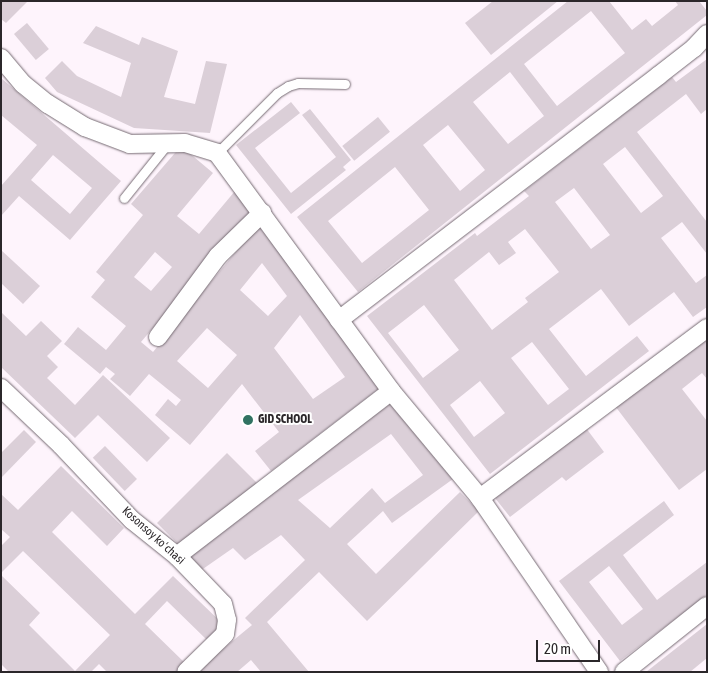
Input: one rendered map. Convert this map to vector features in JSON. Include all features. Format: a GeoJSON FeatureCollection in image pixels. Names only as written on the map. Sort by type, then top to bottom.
{"type":"FeatureCollection","features":[{"type":"Feature","properties":{"kind":"street"},"geometry":{"type":"LineString","coordinates":[[339,320],[694,48],[707,34]]}},
{"type":"Feature","properties":{"kind":"street"},"geometry":{"type":"LineString","coordinates":[[1,58],[23,84],[48,104],[85,127],[130,144],[185,143],[217,153],[391,391],[480,498],[599,672]]}},
{"type":"Feature","properties":{"kind":"street"},"geometry":{"type":"LineString","coordinates":[[158,337],[218,256],[262,213]]}},
{"type":"Feature","properties":{"kind":"street"},"geometry":{"type":"LineString","coordinates":[[480,498],[707,328]]}},
{"type":"Feature","properties":{"kind":"street","name":"Kosonsoy koʻchasi"},"geometry":{"type":"LineString","coordinates":[[1,388],[61,445],[132,520],[177,556],[223,604],[227,620],[225,634],[186,672]]}},
{"type":"Feature","properties":{"kind":"street"},"geometry":{"type":"LineString","coordinates":[[177,556],[391,391]]}},
{"type":"Feature","properties":{"kind":"street"},"geometry":{"type":"LineString","coordinates":[[624,672],[707,606]]}},
{"type":"Feature","properties":{"kind":"lane"},"geometry":{"type":"LineString","coordinates":[[217,153],[288,86],[298,83],[345,84]]}},
{"type":"Feature","properties":{"kind":"lane"},"geometry":{"type":"LineString","coordinates":[[124,198],[168,143]]}},
{"type":"Feature","properties":{"kind":"building"},"geometry":{"type":"Polygon","coordinates":[[[1,1],[28,1],[6,23],[1,19],[1,1]]]}},
{"type":"Feature","properties":{"kind":"building"},"geometry":{"type":"Polygon","coordinates":[[[493,1],[558,1],[491,55],[465,23],[493,1]]]}},
{"type":"Feature","properties":{"kind":"building"},"geometry":{"type":"Polygon","coordinates":[[[568,1],[609,1],[632,30],[646,19],[652,26],[678,5],[675,1],[699,1],[707,11],[707,15],[358,292],[297,217],[568,1]],[[591,11],[524,64],[557,106],[625,53],[591,11]],[[510,72],[473,102],[508,144],[544,116],[510,72]],[[448,125],[423,145],[460,191],[485,170],[448,125]],[[395,167],[328,221],[362,263],[429,210],[395,167]]]}},
{"type":"Feature","properties":{"kind":"building"},"geometry":{"type":"Polygon","coordinates":[[[27,23],[49,49],[36,60],[14,34],[27,23]]]}},
{"type":"Feature","properties":{"kind":"building"},"geometry":{"type":"Polygon","coordinates":[[[96,26],[139,45],[142,37],[178,51],[164,97],[195,104],[206,61],[227,64],[210,133],[134,128],[57,92],[45,78],[62,61],[77,76],[121,97],[131,63],[83,43],[96,26]]]}},
{"type":"Feature","properties":{"kind":"building"},"geometry":{"type":"Polygon","coordinates":[[[707,59],[707,109],[701,114],[686,94],[637,132],[707,222],[707,254],[682,222],[661,238],[696,283],[707,275],[707,307],[693,317],[674,292],[629,326],[601,289],[549,329],[586,376],[637,336],[649,351],[490,474],[367,316],[475,233],[477,236],[529,196],[524,191],[672,77],[676,82],[707,59]],[[625,147],[603,164],[641,213],[663,196],[625,147]],[[574,188],[555,202],[591,249],[610,235],[574,188]],[[525,229],[508,242],[516,253],[499,265],[489,252],[454,280],[492,330],[528,302],[525,298],[559,272],[525,229]],[[424,305],[388,333],[423,378],[459,350],[424,305]],[[532,342],[511,358],[548,405],[569,389],[532,342]],[[480,381],[450,405],[474,437],[505,413],[480,381]]]}},
{"type":"Feature","properties":{"kind":"building"},"geometry":{"type":"Polygon","coordinates":[[[1,78],[121,181],[70,240],[19,196],[1,216],[1,186],[37,145],[1,115],[1,78]],[[53,155],[31,180],[70,214],[92,188],[53,155]]]}},
{"type":"Feature","properties":{"kind":"building"},"geometry":{"type":"Polygon","coordinates":[[[291,102],[300,113],[255,148],[291,193],[336,157],[302,115],[310,109],[351,160],[343,167],[346,170],[291,214],[236,145],[291,102]]]}},
{"type":"Feature","properties":{"kind":"building"},"geometry":{"type":"Polygon","coordinates":[[[378,117],[390,132],[354,161],[342,146],[378,117]]]}},
{"type":"Feature","properties":{"kind":"building"},"geometry":{"type":"Polygon","coordinates":[[[181,146],[213,173],[177,216],[199,234],[235,191],[255,208],[141,342],[153,352],[258,225],[381,387],[271,471],[255,451],[279,432],[242,384],[190,445],[155,415],[168,399],[176,406],[181,400],[149,374],[130,396],[110,379],[115,374],[106,367],[100,374],[64,344],[78,327],[106,350],[126,326],[91,297],[105,280],[96,272],[143,215],[131,204],[181,146]],[[155,252],[134,277],[151,291],[172,267],[155,252]],[[262,263],[240,290],[268,316],[287,296],[262,263]],[[300,315],[274,348],[313,399],[345,377],[300,315]],[[207,328],[177,361],[208,388],[237,355],[207,328]]]}},
{"type":"Feature","properties":{"kind":"building"},"geometry":{"type":"Polygon","coordinates":[[[1,250],[40,286],[23,304],[1,283],[1,250]]]}},
{"type":"Feature","properties":{"kind":"building"},"geometry":{"type":"Polygon","coordinates":[[[1,312],[26,336],[41,321],[62,341],[47,356],[58,367],[47,378],[75,405],[103,375],[170,438],[147,462],[98,415],[75,438],[1,367],[1,312]]]}},
{"type":"Feature","properties":{"kind":"building"},"geometry":{"type":"Polygon","coordinates":[[[707,336],[707,379],[702,373],[682,389],[707,421],[707,469],[679,490],[615,406],[707,336]]]}},
{"type":"Feature","properties":{"kind":"building"},"geometry":{"type":"Polygon","coordinates":[[[394,401],[453,479],[392,523],[383,511],[347,544],[376,574],[460,492],[479,511],[367,621],[319,572],[267,622],[309,672],[261,672],[251,660],[237,672],[195,672],[252,625],[245,618],[305,560],[281,535],[245,560],[233,548],[200,571],[184,555],[394,401]],[[391,434],[298,500],[330,528],[372,488],[385,503],[423,475],[391,434]]]}},
{"type":"Feature","properties":{"kind":"building"},"geometry":{"type":"Polygon","coordinates":[[[586,428],[604,452],[566,481],[562,477],[510,517],[495,498],[586,428]]]}},
{"type":"Feature","properties":{"kind":"building"},"geometry":{"type":"Polygon","coordinates":[[[24,430],[36,442],[1,478],[1,453],[24,430]]]}},
{"type":"Feature","properties":{"kind":"building"},"geometry":{"type":"Polygon","coordinates":[[[105,446],[137,479],[125,491],[93,458],[105,446]]]}},
{"type":"Feature","properties":{"kind":"building"},"geometry":{"type":"Polygon","coordinates":[[[227,453],[260,486],[190,556],[157,523],[227,453]]]}},
{"type":"Feature","properties":{"kind":"building"},"geometry":{"type":"Polygon","coordinates":[[[61,466],[124,528],[107,546],[72,511],[52,532],[135,614],[173,576],[224,625],[208,641],[167,601],[145,624],[186,664],[178,672],[107,672],[99,664],[91,672],[9,672],[1,664],[1,575],[40,613],[29,625],[75,671],[110,635],[23,551],[1,573],[1,546],[10,537],[1,529],[1,494],[18,510],[61,466]]]}},
{"type":"Feature","properties":{"kind":"building"},"geometry":{"type":"Polygon","coordinates":[[[664,501],[674,515],[623,555],[657,600],[707,562],[707,595],[620,661],[559,581],[664,501]],[[609,566],[589,582],[622,625],[643,609],[609,566]]]}},
{"type":"Feature","properties":{"kind":"building"},"geometry":{"type":"Polygon","coordinates":[[[707,624],[707,658],[690,672],[646,672],[707,624]]]}},
{"type":"Feature","properties":{"kind":"place","name":"GID SCHOOL"},"geometry":{"type":"Point","coordinates":[248,420]}}]}
